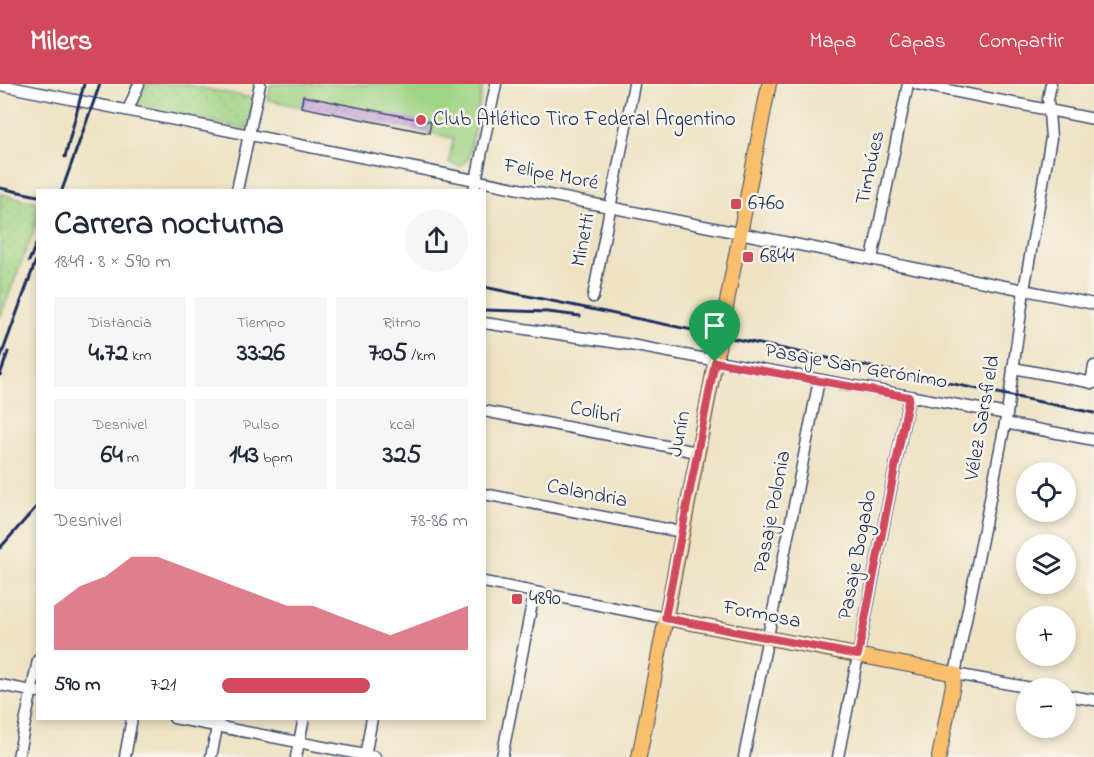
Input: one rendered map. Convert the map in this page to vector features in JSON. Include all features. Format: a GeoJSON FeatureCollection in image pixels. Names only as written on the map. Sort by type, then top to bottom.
{"type":"FeatureCollection","features":[{"type":"Feature","properties":{"kind":"main road","name":"Junín"},"geometry":{"type":"LineString","coordinates":[[639,757],[769,84]]}},
{"type":"Feature","properties":{"kind":"main road","name":"Formosa"},"geometry":{"type":"LineString","coordinates":[[665,618],[955,674]]}},
{"type":"Feature","properties":{"kind":"main road","name":"Vélez Sarsfield"},"geometry":{"type":"LineString","coordinates":[[939,757],[955,674]]}},
{"type":"Feature","properties":{"kind":"street"},"geometry":{"type":"LineString","coordinates":[[128,110],[139,84]]}},
{"type":"Feature","properties":{"kind":"street"},"geometry":{"type":"LineString","coordinates":[[237,189],[260,84]]}},
{"type":"Feature","properties":{"kind":"street"},"geometry":{"type":"LineString","coordinates":[[476,185],[496,84]]}},
{"type":"Feature","properties":{"kind":"street","name":"Minetti"},"geometry":{"type":"LineString","coordinates":[[593,297],[634,84]]}},
{"type":"Feature","properties":{"kind":"street","name":"Timbúes"},"geometry":{"type":"LineString","coordinates":[[872,259],[908,84]]}},
{"type":"Feature","properties":{"kind":"street"},"geometry":{"type":"LineString","coordinates":[[917,84],[1094,119]]}},
{"type":"Feature","properties":{"kind":"street","name":"Vélez Sarsfield"},"geometry":{"type":"LineString","coordinates":[[955,674],[1006,418],[1024,290],[1051,138],[1048,99],[1051,84]]}},
{"type":"Feature","properties":{"kind":"street","name":"Felipe Moré"},"geometry":{"type":"LineString","coordinates":[[0,85],[250,134],[476,185],[610,207],[1094,304]]}},
{"type":"Feature","properties":{"kind":"street","name":"Pasaje San Gerónimo"},"geometry":{"type":"LineString","coordinates":[[486,323],[625,344],[909,397],[1094,440]]}},
{"type":"Feature","properties":{"kind":"street"},"geometry":{"type":"LineString","coordinates":[[1013,368],[1092,383],[1094,366]]}},
{"type":"Feature","properties":{"kind":"street","name":"Pasaje Polonia"},"geometry":{"type":"LineString","coordinates":[[744,757],[819,380]]}},
{"type":"Feature","properties":{"kind":"street","name":"Pasaje Bogado"},"geometry":{"type":"LineString","coordinates":[[838,757],[909,397]]}},
{"type":"Feature","properties":{"kind":"street","name":"Colibrí"},"geometry":{"type":"LineString","coordinates":[[486,411],[698,452]]}},
{"type":"Feature","properties":{"kind":"street","name":"Calandria"},"geometry":{"type":"LineString","coordinates":[[486,494],[682,532]]}},
{"type":"Feature","properties":{"kind":"street","name":"Formosa"},"geometry":{"type":"LineString","coordinates":[[486,582],[665,618]]}},
{"type":"Feature","properties":{"kind":"street"},"geometry":{"type":"LineString","coordinates":[[502,757],[534,593]]}},
{"type":"Feature","properties":{"kind":"street","name":"Formosa"},"geometry":{"type":"LineString","coordinates":[[955,674],[1016,685]]}},
{"type":"Feature","properties":{"kind":"street"},"geometry":{"type":"LineString","coordinates":[[18,757],[36,676]]}},
{"type":"Feature","properties":{"kind":"street"},"geometry":{"type":"LineString","coordinates":[[0,685],[34,692]]}},
{"type":"Feature","properties":{"kind":"street"},"geometry":{"type":"LineString","coordinates":[[1076,697],[1094,700]]}},
{"type":"Feature","properties":{"kind":"street"},"geometry":{"type":"LineString","coordinates":[[125,757],[132,720]]}},
{"type":"Feature","properties":{"kind":"street"},"geometry":{"type":"LineString","coordinates":[[192,720],[218,723],[368,756],[372,720]]}},
{"type":"Feature","properties":{"kind":"street"},"geometry":{"type":"LineString","coordinates":[[296,757],[304,720]]}},
{"type":"Feature","properties":{"kind":"street"},"geometry":{"type":"LineString","coordinates":[[211,757],[218,723]]}},
{"type":"Feature","properties":{"kind":"green space"},"geometry":{"type":"Polygon","coordinates":[[[143,84],[181,84],[253,98],[247,129],[135,107],[143,84]]]}},
{"type":"Feature","properties":{"kind":"green space","name":"Club Atlético Tiro Federal Argentino"},"geometry":{"type":"Polygon","coordinates":[[[271,84],[483,84],[469,158],[460,166],[449,163],[453,138],[268,100],[271,84]]]}},
{"type":"Feature","properties":{"kind":"green space"},"geometry":{"type":"Polygon","coordinates":[[[0,194],[36,202],[36,225],[0,318],[0,194]]]}},
{"type":"Feature","properties":{"kind":"building"},"geometry":{"type":"Polygon","coordinates":[[[303,96],[431,122],[429,133],[301,107],[303,96]]]}},
{"type":"Feature","properties":{"kind":"railway"},"geometry":{"type":"LineString","coordinates":[[65,157],[84,84]]}},
{"type":"Feature","properties":{"kind":"railway"},"geometry":{"type":"LineString","coordinates":[[62,189],[100,84]]}},
{"type":"Feature","properties":{"kind":"railway"},"geometry":{"type":"LineString","coordinates":[[0,188],[36,196]]}},
{"type":"Feature","properties":{"kind":"railway"},"geometry":{"type":"LineString","coordinates":[[29,261],[36,245]]}},
{"type":"Feature","properties":{"kind":"railway"},"geometry":{"type":"LineString","coordinates":[[0,359],[36,260]]}},
{"type":"Feature","properties":{"kind":"railway"},"geometry":{"type":"LineString","coordinates":[[486,287],[1094,413]]}},
{"type":"Feature","properties":{"kind":"railway"},"geometry":{"type":"LineString","coordinates":[[486,310],[548,312],[580,316]]}},
{"type":"Feature","properties":{"kind":"railway"},"geometry":{"type":"LineString","coordinates":[[0,375],[8,352]]}},
{"type":"Feature","properties":{"kind":"railway"},"geometry":{"type":"LineString","coordinates":[[0,548],[36,507]]}},
{"type":"Feature","properties":{"kind":"place","name":"Club Atlético Tiro Federal Argentino"},"geometry":{"type":"Point","coordinates":[421,120]}},
{"type":"Feature","properties":{"kind":"place","name":"6760"},"geometry":{"type":"Point","coordinates":[736,204]}},
{"type":"Feature","properties":{"kind":"place","name":"6844"},"geometry":{"type":"Point","coordinates":[748,257]}},
{"type":"Feature","properties":{"kind":"place","name":"4890"},"geometry":{"type":"Point","coordinates":[517,599]}},
{"type":"Feature","properties":{"kind":"route"},"geometry":{"type":"LineString","coordinates":[[715,362],[909,397],[858,655],[665,618],[715,362]]}}]}
